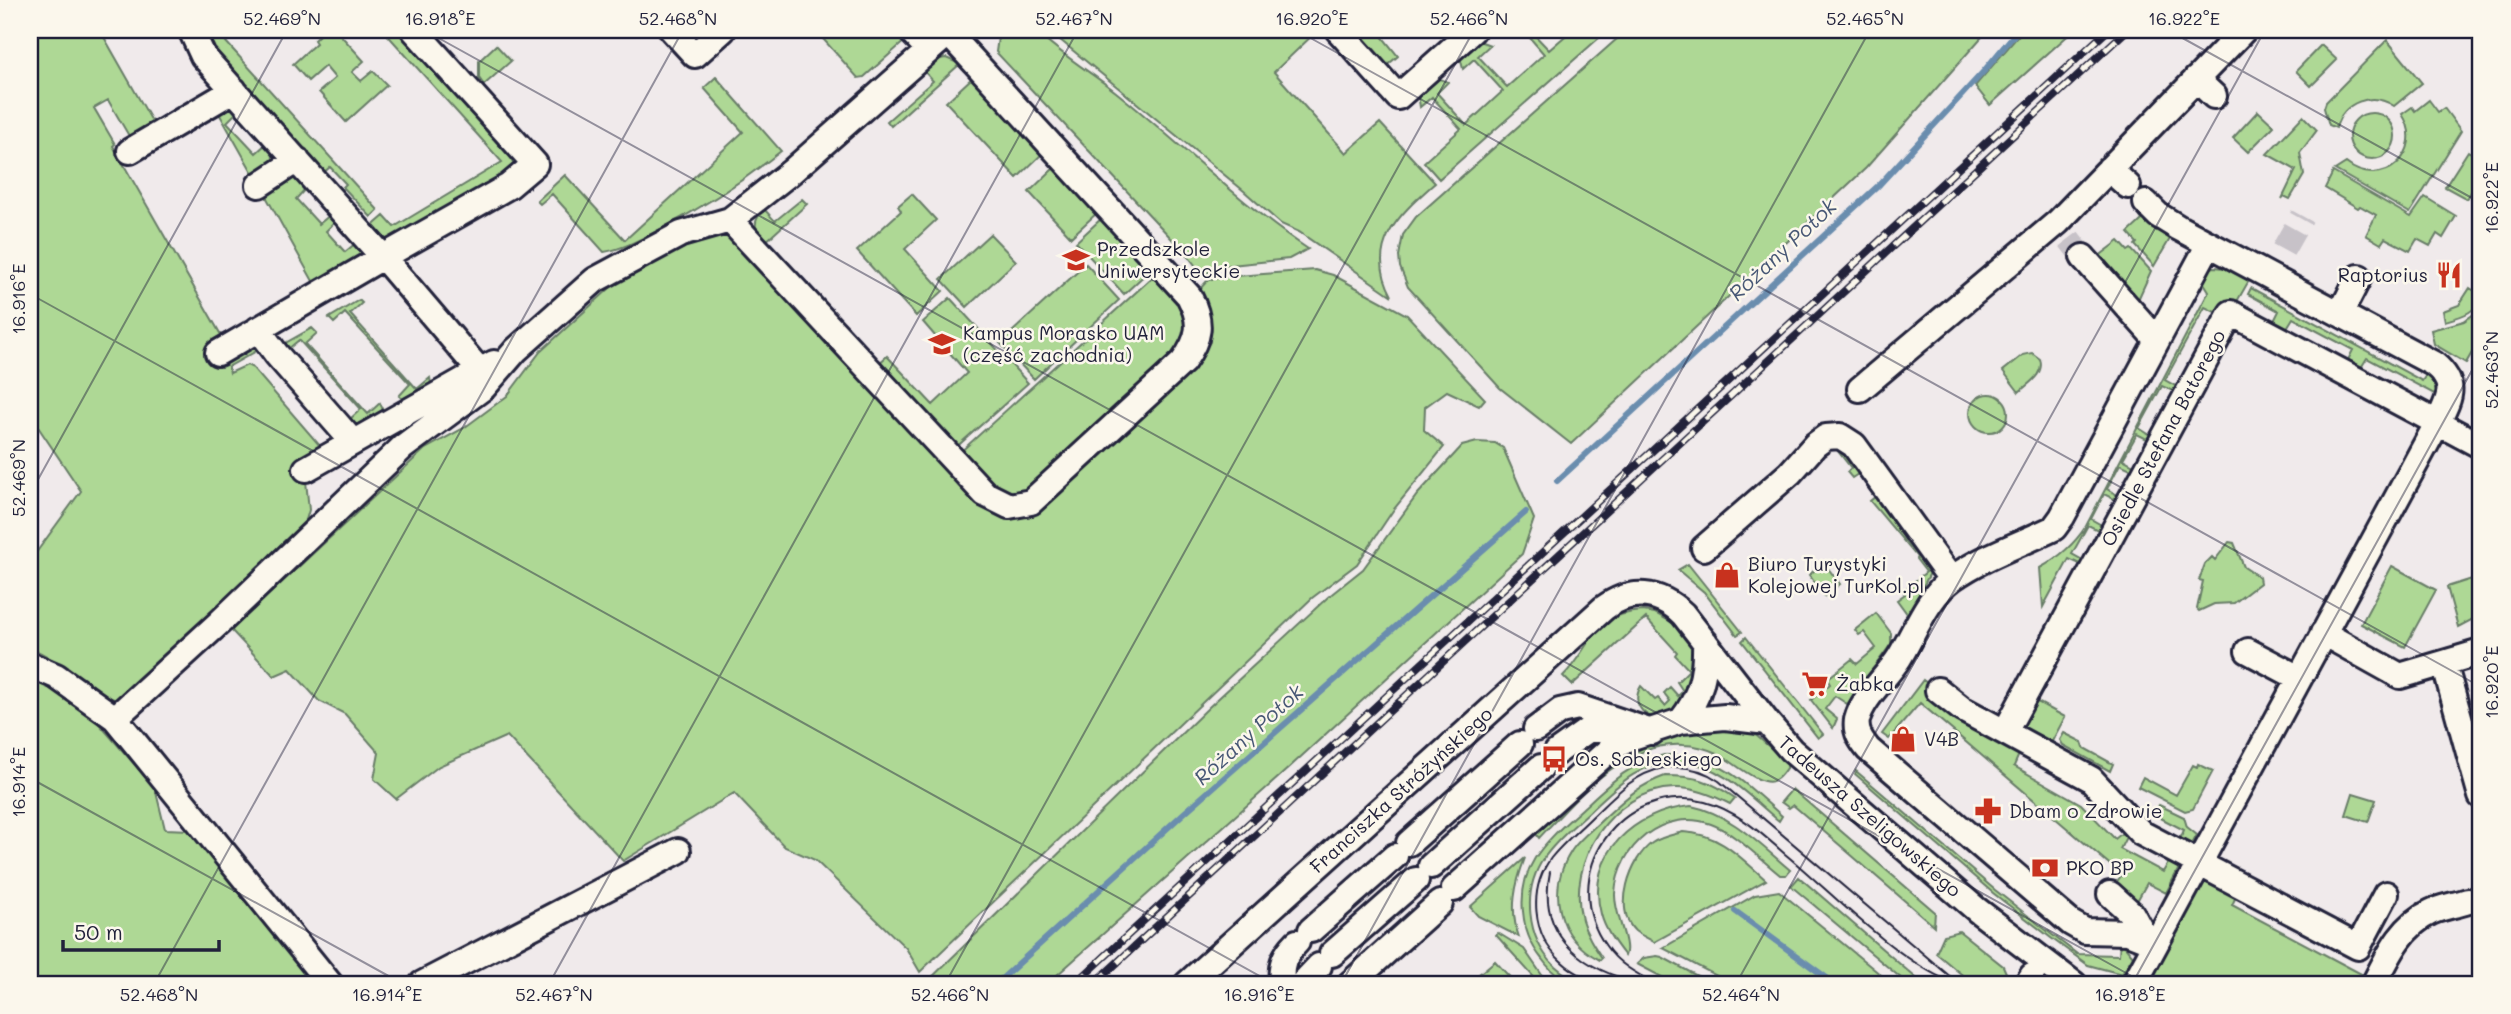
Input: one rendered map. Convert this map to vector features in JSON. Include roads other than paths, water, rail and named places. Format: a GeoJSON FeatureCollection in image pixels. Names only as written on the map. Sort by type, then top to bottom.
{"type":"FeatureCollection","features":[{"type":"Feature","properties":{"kind":"street"},"geometry":{"type":"LineString","coordinates":[[191,30],[203,56],[383,257],[480,371]]}},
{"type":"Feature","properties":{"kind":"street"},"geometry":{"type":"LineString","coordinates":[[218,353],[509,186],[535,164],[414,30]]}},
{"type":"Feature","properties":{"kind":"street"},"geometry":{"type":"LineString","coordinates":[[673,30],[695,55],[723,30]]}},
{"type":"Feature","properties":{"kind":"street"},"geometry":{"type":"LineString","coordinates":[[910,30],[929,50]]}},
{"type":"Feature","properties":{"kind":"street"},"geometry":{"type":"LineString","coordinates":[[1338,30],[1398,97],[1473,30]]}},
{"type":"Feature","properties":{"kind":"street"},"geometry":{"type":"LineString","coordinates":[[1860,389],[2070,240],[2109,169],[2205,87],[2244,30]]}},
{"type":"Feature","properties":{"kind":"street"},"geometry":{"type":"LineString","coordinates":[[115,718],[403,447],[484,387],[516,350],[595,280],[681,234],[730,220],[792,172],[950,31],[1189,296],[1197,312],[1198,329],[1194,347],[1183,362],[1031,502],[1009,506],[985,494],[730,220]]}},
{"type":"Feature","properties":{"kind":"street"},"geometry":{"type":"LineString","coordinates":[[130,151],[234,90]]}},
{"type":"Feature","properties":{"kind":"street"},"geometry":{"type":"LineString","coordinates":[[259,185],[296,160]]}},
{"type":"Feature","properties":{"kind":"street"},"geometry":{"type":"LineString","coordinates":[[2109,169],[2158,215],[2434,365],[2446,375],[2450,384],[2449,396],[2438,422],[2200,862],[2151,940],[2134,984]]}},
{"type":"Feature","properties":{"kind":"street"},"geometry":{"type":"LineString","coordinates":[[2070,240],[2157,340]]}},
{"type":"Feature","properties":{"kind":"street"},"geometry":{"type":"LineString","coordinates":[[2151,940],[2128,932],[2085,931],[2071,923],[1868,749],[1859,737],[1857,729],[1858,718],[1865,704],[1898,660],[1935,596],[1951,579],[2054,528],[2062,517],[2209,244]]}},
{"type":"Feature","properties":{"kind":"street"},"geometry":{"type":"LineString","coordinates":[[2340,314],[2359,277]]}},
{"type":"Feature","properties":{"kind":"street","name":"Osiedle Stefana Batorego"},"geometry":{"type":"LineString","coordinates":[[2005,732],[2231,313],[2481,446]]}},
{"type":"Feature","properties":{"kind":"street"},"geometry":{"type":"LineString","coordinates":[[258,329],[277,355],[353,442]]}},
{"type":"Feature","properties":{"kind":"street"},"geometry":{"type":"LineString","coordinates":[[306,469],[516,350]]}},
{"type":"Feature","properties":{"kind":"street"},"geometry":{"type":"LineString","coordinates":[[1704,548],[1790,473],[1815,445],[1826,437],[1840,436],[1854,445],[1951,579]]}},
{"type":"Feature","properties":{"kind":"street","name":"Tadeusza Szeligowskiego"},"geometry":{"type":"LineString","coordinates":[[1618,599],[1643,594],[1668,601],[1684,614],[1767,722],[1798,756],[1986,917],[2074,984]]}},
{"type":"Feature","properties":{"kind":"street","name":"Franciszka Stróżyńskiego"},"geometry":{"type":"LineString","coordinates":[[1187,984],[1582,627],[1618,599]]}},
{"type":"Feature","properties":{"kind":"street"},"geometry":{"type":"LineString","coordinates":[[2323,633],[2400,676],[2481,652]]}},
{"type":"Feature","properties":{"kind":"street"},"geometry":{"type":"LineString","coordinates":[[1681,721],[1702,685],[1706,667],[1705,642]]}},
{"type":"Feature","properties":{"kind":"street"},"geometry":{"type":"LineString","coordinates":[[2248,651],[2299,678]]}},
{"type":"Feature","properties":{"kind":"street"},"geometry":{"type":"LineString","coordinates":[[2444,663],[2481,796]]}},
{"type":"Feature","properties":{"kind":"street"},"geometry":{"type":"LineString","coordinates":[[30,665],[56,676],[115,718],[330,984]]}},
{"type":"Feature","properties":{"kind":"street"},"geometry":{"type":"LineString","coordinates":[[1938,690],[1962,709],[2091,779],[2141,833],[2358,947],[2386,894]]}},
{"type":"Feature","properties":{"kind":"street"},"geometry":{"type":"LineString","coordinates":[[1282,984],[1283,960],[1304,936],[1560,710],[1586,708],[1652,732]]}},
{"type":"Feature","properties":{"kind":"street"},"geometry":{"type":"LineString","coordinates":[[1350,984],[1608,751],[1629,738],[1681,721],[1725,717],[1767,722]]}},
{"type":"Feature","properties":{"kind":"street"},"geometry":{"type":"LineString","coordinates":[[1302,984],[1325,960],[1583,732],[1594,728],[1652,732]]}},
{"type":"Feature","properties":{"kind":"street"},"geometry":{"type":"LineString","coordinates":[[422,984],[678,851]]}},
{"type":"Feature","properties":{"kind":"street"},"geometry":{"type":"LineString","coordinates":[[2110,894],[2132,914],[2151,940]]}},
{"type":"Feature","properties":{"kind":"street"},"geometry":{"type":"LineString","coordinates":[[2374,984],[2394,946],[2414,921],[2432,911],[2468,901]]}},
{"type":"Feature","properties":{"kind":"waterway","name":"Różany Potok"},"geometry":{"type":"LineString","coordinates":[[1557,481],[1878,186],[2018,30]]}},
{"type":"Feature","properties":{"kind":"waterway","name":"Różany Potok"},"geometry":{"type":"LineString","coordinates":[[996,984],[1184,813],[1526,512]]}},
{"type":"Feature","properties":{"kind":"waterway"},"geometry":{"type":"LineString","coordinates":[[1735,911],[1835,984]]}},
{"type":"Feature","properties":{"kind":"tunnel"},"geometry":{"type":"LineString","coordinates":[[2283,250],[2302,216]]}},
{"type":"Feature","properties":{"kind":"tunnel"},"geometry":{"type":"LineString","coordinates":[[2069,239],[2083,257]]}},
{"type":"Feature","properties":{"kind":"tram line"},"geometry":{"type":"LineString","coordinates":[[1597,984],[1565,965],[1544,938],[1537,912],[1539,884],[1551,858],[1624,787],[1652,771],[1678,767],[1700,771],[1719,781],[1959,984]]}},
{"type":"Feature","properties":{"kind":"tram line"},"geometry":{"type":"LineString","coordinates":[[1656,984],[1622,963],[1606,946],[1592,919],[1588,890],[1593,863],[1605,839],[1623,819],[1647,805],[1675,799],[1705,802],[1748,823],[1901,953],[1942,978]]}},
{"type":"Feature","properties":{"kind":"tram line"},"geometry":{"type":"LineString","coordinates":[[1550,872],[1548,896],[1551,916],[1570,949],[1603,971],[1644,984]]}},
{"type":"Feature","properties":{"kind":"railway"},"geometry":{"type":"LineString","coordinates":[[1075,984],[2108,30]]}},
{"type":"Feature","properties":{"kind":"railway"},"geometry":{"type":"LineString","coordinates":[[1094,984],[2127,30]]}},
{"type":"Feature","properties":{"kind":"place","name":"Przedszkole Uniwersyteckie"},"geometry":{"type":"Point","coordinates":[1076,260]}},
{"type":"Feature","properties":{"kind":"place","name":"Raptorius"},"geometry":{"type":"Point","coordinates":[2449,275]}},
{"type":"Feature","properties":{"kind":"place","name":"Kampus Morasko UAM (część zachodnia)"},"geometry":{"type":"Point","coordinates":[942,344]}},
{"type":"Feature","properties":{"kind":"place","name":"Biuro Turystyki Kolejowej TurKol.pl"},"geometry":{"type":"Point","coordinates":[1727,575]}},
{"type":"Feature","properties":{"kind":"place","name":"Żabka"},"geometry":{"type":"Point","coordinates":[1815,684]}},
{"type":"Feature","properties":{"kind":"place","name":"V4B"},"geometry":{"type":"Point","coordinates":[1903,739]}},
{"type":"Feature","properties":{"kind":"place","name":"Os. Sobieskiego"},"geometry":{"type":"Point","coordinates":[1554,759]}},
{"type":"Feature","properties":{"kind":"place","name":"Dbam o Zdrowie"},"geometry":{"type":"Point","coordinates":[1988,811]}},
{"type":"Feature","properties":{"kind":"place","name":"PKO BP"},"geometry":{"type":"Point","coordinates":[2045,868]}}]}
